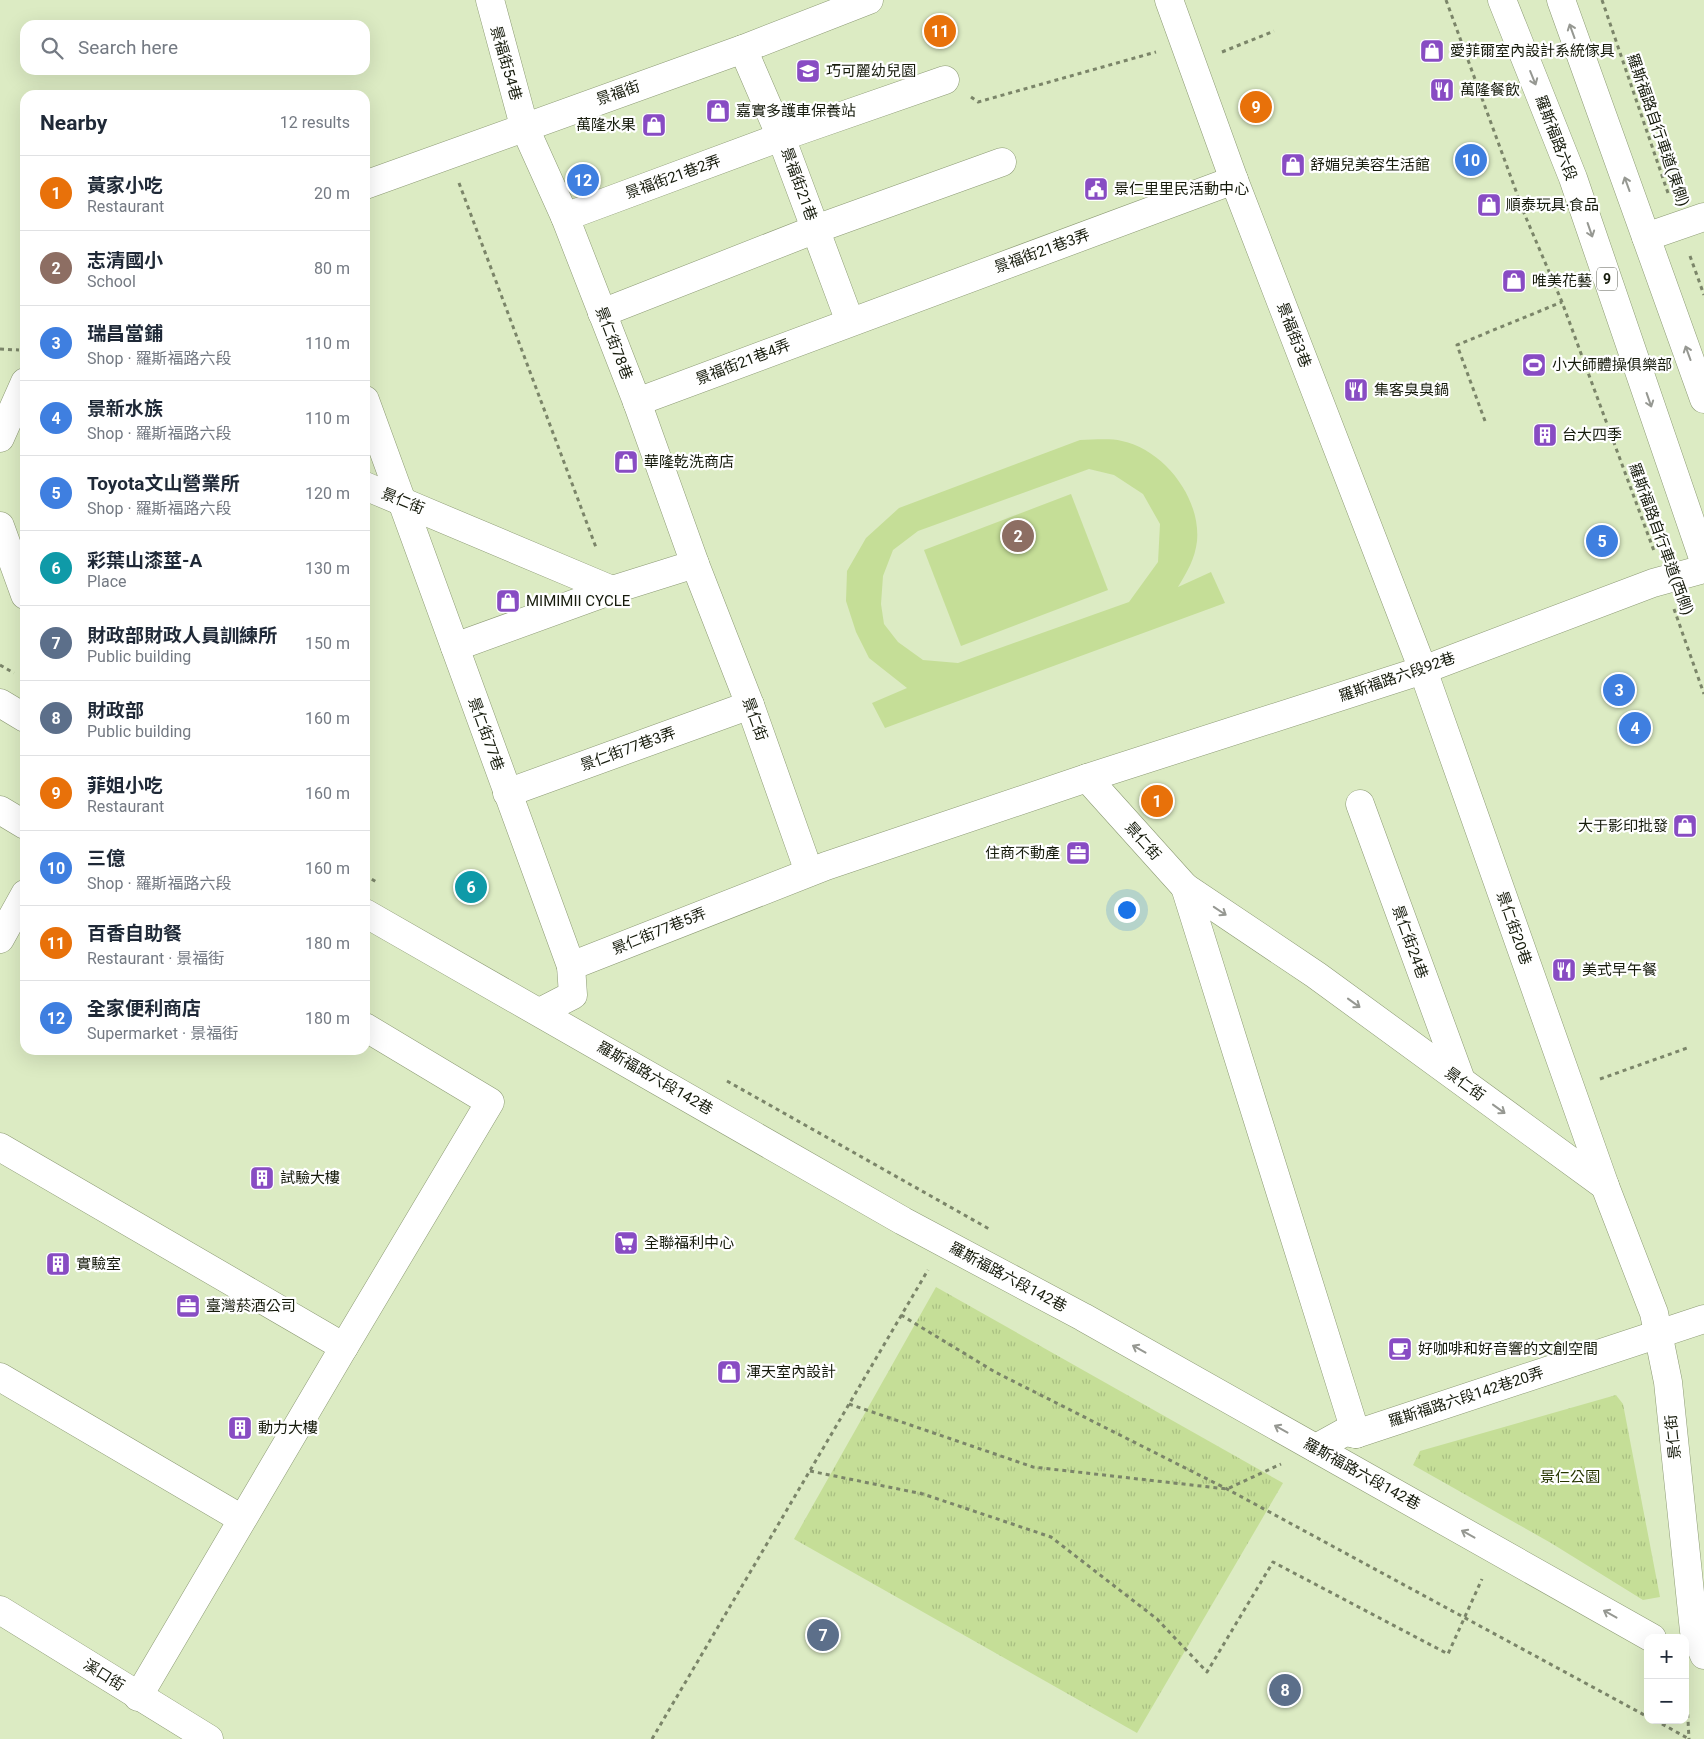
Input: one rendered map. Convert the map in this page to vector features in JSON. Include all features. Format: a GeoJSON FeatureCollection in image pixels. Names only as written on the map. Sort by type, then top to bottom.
{"type":"FeatureCollection","features":[{"type":"Feature","properties":{"kind":"street","name":"景福街54巷"},"geometry":{"type":"LineString","coordinates":[[490,0],[524,126]]}},
{"type":"Feature","properties":{"kind":"street","name":"景福街"},"geometry":{"type":"LineString","coordinates":[[370,183],[524,126],[743,49],[870,0]]}},
{"type":"Feature","properties":{"kind":"street","name":"景福街3巷"},"geometry":{"type":"LineString","coordinates":[[1169,0],[1234,180],[1423,670]]}},
{"type":"Feature","properties":{"kind":"street","name":"羅斯福路六段"},"geometry":{"type":"LineString","coordinates":[[1502,0],[1573,178],[1704,561]]}},
{"type":"Feature","properties":{"kind":"street"},"geometry":{"type":"LineString","coordinates":[[1561,0],[1704,399]]}},
{"type":"Feature","properties":{"kind":"street","name":"景福街21巷"},"geometry":{"type":"LineString","coordinates":[[743,49],[781,137],[850,322]]}},
{"type":"Feature","properties":{"kind":"street","name":"景福街21巷2弄"},"geometry":{"type":"LineString","coordinates":[[565,217],[781,137],[945,80]]}},
{"type":"Feature","properties":{"kind":"street","name":"景仁街78巷"},"geometry":{"type":"LineString","coordinates":[[524,126],[565,217],[636,402],[694,564]]}},
{"type":"Feature","properties":{"kind":"street"},"geometry":{"type":"LineString","coordinates":[[602,313],[816,230],[1002,162]]}},
{"type":"Feature","properties":{"kind":"street","name":"景福街21巷3弄"},"geometry":{"type":"LineString","coordinates":[[850,322],[1234,180]]}},
{"type":"Feature","properties":{"kind":"street"},"geometry":{"type":"LineString","coordinates":[[1646,237],[1692,221]]}},
{"type":"Feature","properties":{"kind":"street","name":"景福街21巷4弄"},"geometry":{"type":"LineString","coordinates":[[636,402],[850,322]]}},
{"type":"Feature","properties":{"kind":"street"},"geometry":{"type":"LineString","coordinates":[[0,438],[20,393]]}},
{"type":"Feature","properties":{"kind":"street","name":"景仁街77巷"},"geometry":{"type":"LineString","coordinates":[[370,413],[571,966]]}},
{"type":"Feature","properties":{"kind":"street","name":"景仁街"},"geometry":{"type":"LineString","coordinates":[[370,488],[612,590]]}},
{"type":"Feature","properties":{"kind":"street"},"geometry":{"type":"LineString","coordinates":[[0,526],[20,581]]}},
{"type":"Feature","properties":{"kind":"street"},"geometry":{"type":"LineString","coordinates":[[455,647],[612,590],[694,564]]}},
{"type":"Feature","properties":{"kind":"street","name":"景仁街"},"geometry":{"type":"LineString","coordinates":[[694,564],[750,705],[809,872]]}},
{"type":"Feature","properties":{"kind":"street","name":"羅斯福路六段92巷"},"geometry":{"type":"LineString","coordinates":[[1087,778],[1423,670],[1664,580],[1704,569]]}},
{"type":"Feature","properties":{"kind":"street","name":"景仁街20巷"},"geometry":{"type":"LineString","coordinates":[[1423,670],[1605,1186]]}},
{"type":"Feature","properties":{"kind":"street"},"geometry":{"type":"LineString","coordinates":[[0,703],[20,715]]}},
{"type":"Feature","properties":{"kind":"street","name":"景仁街77巷3弄"},"geometry":{"type":"LineString","coordinates":[[507,793],[750,705]]}},
{"type":"Feature","properties":{"kind":"street"},"geometry":{"type":"LineString","coordinates":[[809,872],[1087,778]]}},
{"type":"Feature","properties":{"kind":"street","name":"景仁街"},"geometry":{"type":"LineString","coordinates":[[1087,778],[1185,887],[1316,974],[1605,1186],[1654,1313],[1659,1334],[1668,1382],[1694,1631],[1704,1655]]}},
{"type":"Feature","properties":{"kind":"street","name":"景仁街24巷"},"geometry":{"type":"LineString","coordinates":[[1360,804],[1461,1080]]}},
{"type":"Feature","properties":{"kind":"street"},"geometry":{"type":"LineString","coordinates":[[0,810],[20,822]]}},
{"type":"Feature","properties":{"kind":"street","name":"景仁街77巷5弄"},"geometry":{"type":"LineString","coordinates":[[571,966],[809,872]]}},
{"type":"Feature","properties":{"kind":"street"},"geometry":{"type":"LineString","coordinates":[[1185,887],[1356,1434]]}},
{"type":"Feature","properties":{"kind":"street"},"geometry":{"type":"LineString","coordinates":[[0,939],[20,903]]}},
{"type":"Feature","properties":{"kind":"street","name":"羅斯福路六段142巷"},"geometry":{"type":"LineString","coordinates":[[370,916],[903,1221],[1082,1317],[1645,1634]]}},
{"type":"Feature","properties":{"kind":"street"},"geometry":{"type":"LineString","coordinates":[[540,1012],[573,995],[571,966]]}},
{"type":"Feature","properties":{"kind":"street"},"geometry":{"type":"LineString","coordinates":[[138,1697],[242,1518],[490,1102],[370,1030]]}},
{"type":"Feature","properties":{"kind":"street"},"geometry":{"type":"LineString","coordinates":[[0,1147],[344,1347]]}},
{"type":"Feature","properties":{"kind":"street","name":"羅斯福路六段142巷20弄"},"geometry":{"type":"LineString","coordinates":[[1316,1448],[1345,1432],[1356,1434],[1704,1319]]}},
{"type":"Feature","properties":{"kind":"street"},"geometry":{"type":"LineString","coordinates":[[0,1377],[242,1518]]}},
{"type":"Feature","properties":{"kind":"street","name":"溪口街"},"geometry":{"type":"LineString","coordinates":[[0,1610],[138,1697],[209,1739]]}},
{"type":"Feature","properties":{"kind":"path","name":"羅斯福路自行車道(西側)"},"geometry":{"type":"LineString","coordinates":[[1446,0],[1524,213],[1562,302],[1704,694]]}},
{"type":"Feature","properties":{"kind":"path","name":"羅斯福路自行車道(東側)"},"geometry":{"type":"LineString","coordinates":[[1602,0],[1692,221],[1704,295]]}},
{"type":"Feature","properties":{"kind":"path"},"geometry":{"type":"LineString","coordinates":[[945,80],[978,102],[1190,54],[1274,31]]}},
{"type":"Feature","properties":{"kind":"path"},"geometry":{"type":"LineString","coordinates":[[448,154],[612,590]]}},
{"type":"Feature","properties":{"kind":"path"},"geometry":{"type":"LineString","coordinates":[[1485,421],[1457,346],[1562,302]]}},
{"type":"Feature","properties":{"kind":"path"},"geometry":{"type":"LineString","coordinates":[[0,349],[20,350]]}},
{"type":"Feature","properties":{"kind":"path"},"geometry":{"type":"LineString","coordinates":[[1571,1089],[1690,1047]]}},
{"type":"Feature","properties":{"kind":"path"},"geometry":{"type":"LineString","coordinates":[[652,1739],[931,1264]]}},
{"type":"Feature","properties":{"kind":"path"},"geometry":{"type":"LineString","coordinates":[[901,1315],[995,1372],[1227,1489],[1644,1715]]}},
{"type":"Feature","properties":{"kind":"path"},"geometry":{"type":"LineString","coordinates":[[849,1404],[1033,1467],[1227,1489],[1286,1462]]}},
{"type":"Feature","properties":{"kind":"path"},"geometry":{"type":"LineString","coordinates":[[810,1471],[923,1494],[1051,1537],[1157,1619],[1207,1672],[1274,1562],[1448,1654],[1483,1578]]}},
{"type":"Feature","properties":{"kind":"path"},"geometry":{"type":"LineString","coordinates":[[1661,1724],[1689,1739],[1692,1668]]}},
{"type":"Feature","properties":{"kind":"green space"},"geometry":{"type":"Polygon","coordinates":[[[1106,439],[1122,441],[1152,454],[1165,465],[1177,478],[1193,508],[1197,525],[1196,548],[1190,565],[1178,587],[1211,572],[1225,603],[885,728],[872,703],[907,688],[869,658],[856,632],[846,601],[847,571],[866,538],[899,508],[1080,440],[1106,439]],[[1089,469],[918,531],[893,550],[883,576],[881,604],[884,624],[898,642],[923,660],[958,663],[1129,602],[1158,562],[1160,524],[1143,494],[1114,475],[1089,469]]]}},
{"type":"Feature","properties":{"kind":"green space"},"geometry":{"type":"Polygon","coordinates":[[[1071,494],[1108,590],[961,646],[924,550],[1071,494]]]}},
{"type":"Feature","properties":{"kind":"green space"},"geometry":{"type":"Polygon","coordinates":[[[936,1287],[1283,1483],[1137,1733],[794,1539],[936,1287]]]}},
{"type":"Feature","properties":{"kind":"green space","name":"景仁公園"},"geometry":{"type":"Polygon","coordinates":[[[1616,1395],[1623,1404],[1660,1597],[1643,1600],[1551,1543],[1413,1465],[1420,1451],[1616,1395]]]}},
{"type":"Feature","properties":{"kind":"place","name":"百香自助餐"},"geometry":{"type":"Point","coordinates":[940,31]}},
{"type":"Feature","properties":{"kind":"place","name":"愛菲爾室內設計系統傢具"},"geometry":{"type":"Point","coordinates":[1432,51]}},
{"type":"Feature","properties":{"kind":"place","name":"巧可麗幼兒園"},"geometry":{"type":"Point","coordinates":[808,71]}},
{"type":"Feature","properties":{"kind":"place","name":"萬隆餐飲"},"geometry":{"type":"Point","coordinates":[1442,90]}},
{"type":"Feature","properties":{"kind":"place","name":"菲姐小吃"},"geometry":{"type":"Point","coordinates":[1256,107]}},
{"type":"Feature","properties":{"kind":"place","name":"嘉實多護車保養站"},"geometry":{"type":"Point","coordinates":[718,111]}},
{"type":"Feature","properties":{"kind":"place","name":"萬隆水果"},"geometry":{"type":"Point","coordinates":[654,125]}},
{"type":"Feature","properties":{"kind":"place","name":"三億"},"geometry":{"type":"Point","coordinates":[1471,160]}},
{"type":"Feature","properties":{"kind":"place","name":"舒媚兒美容生活館"},"geometry":{"type":"Point","coordinates":[1293,165]}},
{"type":"Feature","properties":{"kind":"place","name":"全家便利商店"},"geometry":{"type":"Point","coordinates":[583,180]}},
{"type":"Feature","properties":{"kind":"place","name":"景仁里里民活動中心"},"geometry":{"type":"Point","coordinates":[1096,189]}},
{"type":"Feature","properties":{"kind":"place","name":"順泰玩具‧食品"},"geometry":{"type":"Point","coordinates":[1489,205]}},
{"type":"Feature","properties":{"kind":"place","name":"唯美花藝"},"geometry":{"type":"Point","coordinates":[1514,281]}},
{"type":"Feature","properties":{"kind":"place","name":"小大師體操俱樂部"},"geometry":{"type":"Point","coordinates":[1534,365]}},
{"type":"Feature","properties":{"kind":"place","name":"集客臭臭鍋"},"geometry":{"type":"Point","coordinates":[1356,390]}},
{"type":"Feature","properties":{"kind":"place","name":"台大四季"},"geometry":{"type":"Point","coordinates":[1545,435]}},
{"type":"Feature","properties":{"kind":"place","name":"華隆乾洗商店"},"geometry":{"type":"Point","coordinates":[626,462]}},
{"type":"Feature","properties":{"kind":"place","name":"志清國小"},"geometry":{"type":"Point","coordinates":[1018,536]}},
{"type":"Feature","properties":{"kind":"place","name":"Toyota文山營業所"},"geometry":{"type":"Point","coordinates":[1602,541]}},
{"type":"Feature","properties":{"kind":"place","name":"MIMIMII CYCLE"},"geometry":{"type":"Point","coordinates":[508,601]}},
{"type":"Feature","properties":{"kind":"place","name":"瑞昌當鋪"},"geometry":{"type":"Point","coordinates":[1619,690]}},
{"type":"Feature","properties":{"kind":"place","name":"景新水族"},"geometry":{"type":"Point","coordinates":[1635,728]}},
{"type":"Feature","properties":{"kind":"place","name":"黃家小吃"},"geometry":{"type":"Point","coordinates":[1157,801]}},
{"type":"Feature","properties":{"kind":"place","name":"大于影印批發"},"geometry":{"type":"Point","coordinates":[1685,826]}},
{"type":"Feature","properties":{"kind":"place","name":"住商不動產"},"geometry":{"type":"Point","coordinates":[1078,853]}},
{"type":"Feature","properties":{"kind":"place","name":"彩葉山漆莖-A"},"geometry":{"type":"Point","coordinates":[471,887]}},
{"type":"Feature","properties":{"kind":"place","name":"美式早午餐"},"geometry":{"type":"Point","coordinates":[1564,970]}},
{"type":"Feature","properties":{"kind":"place","name":"試驗大樓"},"geometry":{"type":"Point","coordinates":[262,1178]}},
{"type":"Feature","properties":{"kind":"place","name":"全聯福利中心"},"geometry":{"type":"Point","coordinates":[626,1243]}},
{"type":"Feature","properties":{"kind":"place","name":"實驗室"},"geometry":{"type":"Point","coordinates":[58,1264]}},
{"type":"Feature","properties":{"kind":"place","name":"臺灣菸酒公司"},"geometry":{"type":"Point","coordinates":[188,1306]}},
{"type":"Feature","properties":{"kind":"place","name":"好咖啡和好音響的文創空間"},"geometry":{"type":"Point","coordinates":[1400,1349]}},
{"type":"Feature","properties":{"kind":"place","name":"渾天室內設計"},"geometry":{"type":"Point","coordinates":[729,1372]}},
{"type":"Feature","properties":{"kind":"place","name":"動力大樓"},"geometry":{"type":"Point","coordinates":[240,1428]}},
{"type":"Feature","properties":{"kind":"place","name":"財政部財政人員訓練所"},"geometry":{"type":"Point","coordinates":[823,1635]}},
{"type":"Feature","properties":{"kind":"place","name":"財政部"},"geometry":{"type":"Point","coordinates":[1285,1690]}}]}
